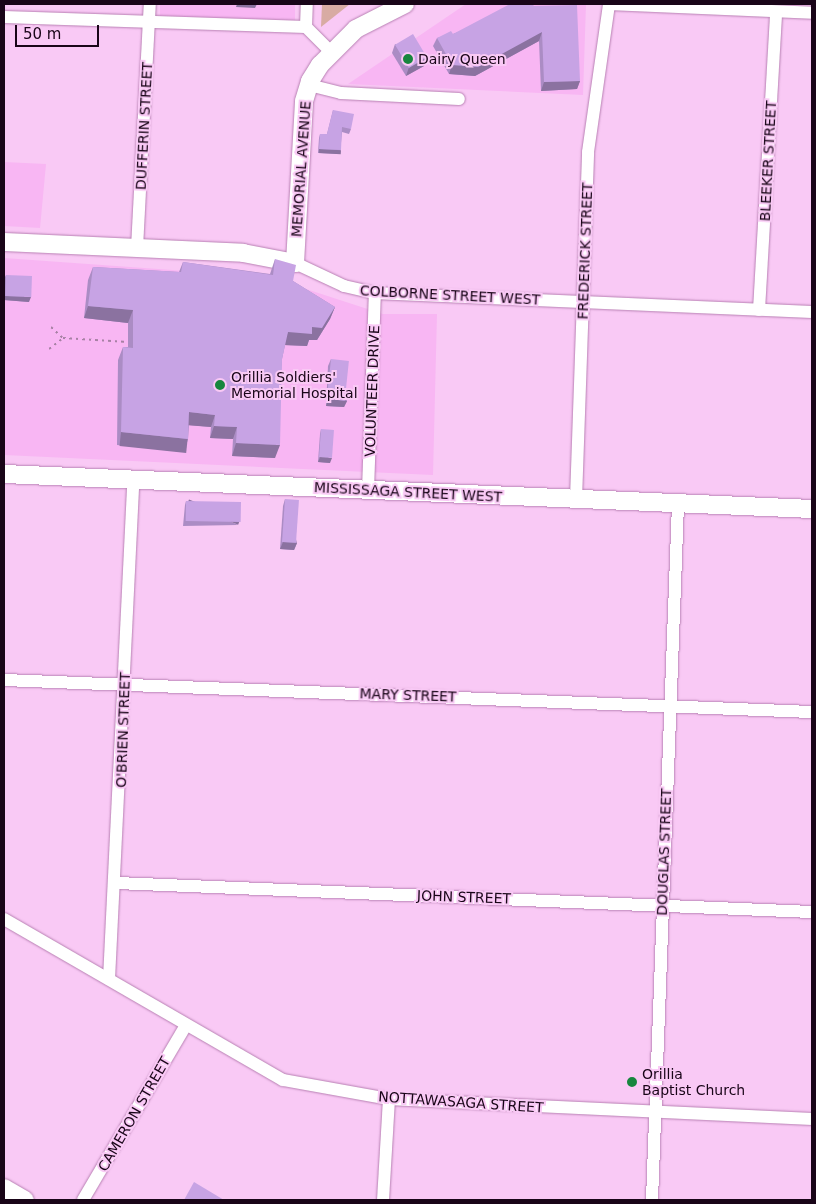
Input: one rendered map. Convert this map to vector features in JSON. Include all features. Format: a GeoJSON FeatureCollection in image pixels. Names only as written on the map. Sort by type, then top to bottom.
{"type":"FeatureCollection","features":[{"type":"Feature","properties":{"kind":"street","name":"DUFFERIN STREET"},"geometry":{"type":"LineString","coordinates":[[137,248],[150,4]]}},
{"type":"Feature","properties":{"kind":"street"},"geometry":{"type":"LineString","coordinates":[[306,27],[307,4]]}},
{"type":"Feature","properties":{"kind":"street","name":"MEMORIAL AVENUE"},"geometry":{"type":"LineString","coordinates":[[295,263],[300,160],[309,85],[332,52],[368,20],[405,4]]}},
{"type":"Feature","properties":{"kind":"street"},"geometry":{"type":"LineString","coordinates":[[609,4],[812,13]]}},
{"type":"Feature","properties":{"kind":"street","name":"FREDERICK STREET"},"geometry":{"type":"LineString","coordinates":[[576,499],[588,152],[609,4]]}},
{"type":"Feature","properties":{"kind":"street","name":"BLEEKER STREET"},"geometry":{"type":"LineString","coordinates":[[759,310],[776,12]]}},
{"type":"Feature","properties":{"kind":"street"},"geometry":{"type":"LineString","coordinates":[[4,17],[150,20],[306,27],[332,52]]}},
{"type":"Feature","properties":{"kind":"street"},"geometry":{"type":"LineString","coordinates":[[309,85],[341,93],[459,98]]}},
{"type":"Feature","properties":{"kind":"street","name":"COLBORNE STREET WEST"},"geometry":{"type":"LineString","coordinates":[[4,242],[243,253],[295,263],[344,286],[375,293],[812,312]]}},
{"type":"Feature","properties":{"kind":"street","name":"VOLUNTEER DRIVE"},"geometry":{"type":"LineString","coordinates":[[368,490],[375,293]]}},
{"type":"Feature","properties":{"kind":"street","name":"MISSISSAGA STREET WEST"},"geometry":{"type":"LineString","coordinates":[[4,474],[812,509]]}},
{"type":"Feature","properties":{"kind":"street","name":"O'BRIEN STREET"},"geometry":{"type":"LineString","coordinates":[[109,979],[117,883],[133,480]]}},
{"type":"Feature","properties":{"kind":"street","name":"DOUGLAS STREET"},"geometry":{"type":"LineString","coordinates":[[652,1200],[668,705],[678,503]]}},
{"type":"Feature","properties":{"kind":"street","name":"MARY STREET"},"geometry":{"type":"LineString","coordinates":[[4,680],[812,712]]}},
{"type":"Feature","properties":{"kind":"street","name":"JOHN STREET"},"geometry":{"type":"LineString","coordinates":[[117,883],[662,904],[812,912]]}},
{"type":"Feature","properties":{"kind":"street","name":"NOTTAWASAGA STREET"},"geometry":{"type":"LineString","coordinates":[[4,919],[109,979],[185,1027],[283,1080],[389,1099],[812,1120]]}},
{"type":"Feature","properties":{"kind":"street","name":"CAMERON STREET"},"geometry":{"type":"LineString","coordinates":[[83,1200],[185,1027]]}},
{"type":"Feature","properties":{"kind":"street"},"geometry":{"type":"LineString","coordinates":[[383,1200],[389,1099]]}},
{"type":"Feature","properties":{"kind":"street"},"geometry":{"type":"LineString","coordinates":[[4,1188],[25,1200]]}},
{"type":"Feature","properties":{"kind":"path"},"geometry":{"type":"LineString","coordinates":[[51,327],[63,338],[128,342]]}},
{"type":"Feature","properties":{"kind":"path"},"geometry":{"type":"LineString","coordinates":[[49,349],[63,338]]}},
{"type":"Feature","properties":{"kind":"shaded area"},"geometry":{"type":"Polygon","coordinates":[[[160,4],[295,4],[295,23],[160,16],[160,4]]]}},
{"type":"Feature","properties":{"kind":"shaded area"},"geometry":{"type":"Polygon","coordinates":[[[322,4],[350,4],[321,27],[322,4]]]}},
{"type":"Feature","properties":{"kind":"shaded area"},"geometry":{"type":"Polygon","coordinates":[[[466,4],[586,4],[583,95],[348,84],[466,4]]]}},
{"type":"Feature","properties":{"kind":"shaded area"},"geometry":{"type":"Polygon","coordinates":[[[4,162],[46,164],[40,228],[4,226],[4,162]]]}},
{"type":"Feature","properties":{"kind":"shaded area","name":"Orillia Soldiers' Memorial Hospital"},"geometry":{"type":"Polygon","coordinates":[[[4,258],[269,277],[383,314],[437,314],[433,475],[4,455],[4,258]]]}},
{"type":"Feature","properties":{"kind":"building"},"geometry":{"type":"Polygon","coordinates":[[[510,4],[532,4],[534,6],[577,5],[580,81],[544,82],[542,32],[478,67],[452,65],[437,38],[451,31],[453,34],[510,4]]]}},
{"type":"Feature","properties":{"kind":"building"},"geometry":{"type":"Polygon","coordinates":[[[413,34],[427,57],[409,68],[395,45],[413,34]]]}},
{"type":"Feature","properties":{"kind":"building"},"geometry":{"type":"Polygon","coordinates":[[[333,110],[354,114],[351,129],[342,127],[341,150],[319,149],[320,134],[327,134],[333,110]]]}},
{"type":"Feature","properties":{"kind":"building"},"geometry":{"type":"Polygon","coordinates":[[[275,259],[296,265],[293,281],[335,307],[322,328],[312,327],[312,334],[288,332],[282,359],[280,445],[236,443],[237,427],[214,426],[215,415],[189,412],[188,439],[121,432],[123,347],[133,348],[133,310],[88,306],[93,267],[181,272],[183,262],[273,275],[275,259]]]}},
{"type":"Feature","properties":{"kind":"building"},"geometry":{"type":"Polygon","coordinates":[[[6,275],[32,276],[31,297],[5,296],[6,275]]]}},
{"type":"Feature","properties":{"kind":"building"},"geometry":{"type":"Polygon","coordinates":[[[331,359],[349,361],[345,401],[327,399],[331,359]]]}},
{"type":"Feature","properties":{"kind":"building"},"geometry":{"type":"Polygon","coordinates":[[[321,429],[334,430],[332,458],[319,457],[321,429]]]}},
{"type":"Feature","properties":{"kind":"building"},"geometry":{"type":"Polygon","coordinates":[[[285,499],[299,500],[296,543],[282,542],[285,499]]]}},
{"type":"Feature","properties":{"kind":"building"},"geometry":{"type":"Polygon","coordinates":[[[186,501],[241,502],[241,522],[186,521],[186,501]]]}},
{"type":"Feature","properties":{"kind":"building"},"geometry":{"type":"Polygon","coordinates":[[[194,1182],[224,1200],[184,1200],[194,1182]]]}},
{"type":"Feature","properties":{"kind":"place","name":"Dairy Queen"},"geometry":{"type":"Point","coordinates":[408,59]}},
{"type":"Feature","properties":{"kind":"place","name":"Orillia Soldiers' Memorial Hospital"},"geometry":{"type":"Point","coordinates":[220,385]}},
{"type":"Feature","properties":{"kind":"place","name":"Orillia Baptist Church"},"geometry":{"type":"Point","coordinates":[632,1082]}}]}
